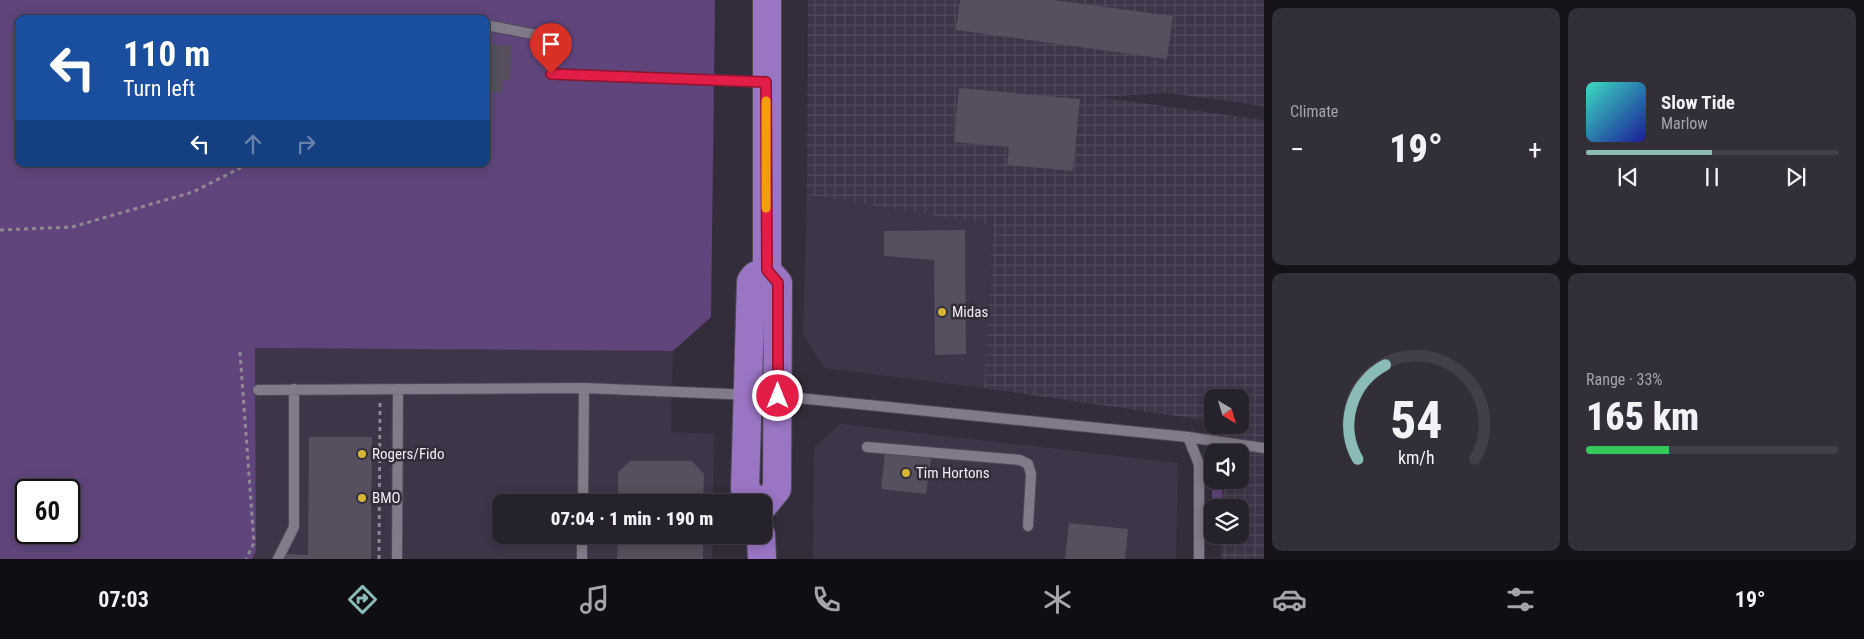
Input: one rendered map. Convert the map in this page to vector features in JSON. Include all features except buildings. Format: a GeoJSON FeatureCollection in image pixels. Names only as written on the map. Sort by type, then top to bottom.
{"type":"FeatureCollection","features":[{"type":"Feature","properties":{"kind":"main road"},"geometry":{"type":"LineString","coordinates":[[767,0],[767,270],[778,283],[777,489],[772,495]]}},
{"type":"Feature","properties":{"kind":"main road"},"geometry":{"type":"LineString","coordinates":[[750,494],[745,488],[750,281],[767,270]]}},
{"type":"Feature","properties":{"kind":"main road"},"geometry":{"type":"LineString","coordinates":[[762,544],[762,559]]}},
{"type":"Feature","properties":{"kind":"lane"},"geometry":{"type":"LineString","coordinates":[[490,26],[548,37],[551,74],[766,82]]}},
{"type":"Feature","properties":{"kind":"lane"},"geometry":{"type":"LineString","coordinates":[[583,494],[584,388]]}},
{"type":"Feature","properties":{"kind":"lane"},"geometry":{"type":"LineString","coordinates":[[258,390],[584,388],[778,396],[1188,437],[1264,448]]}},
{"type":"Feature","properties":{"kind":"lane"},"geometry":{"type":"LineString","coordinates":[[278,559],[294,527],[294,389]]}},
{"type":"Feature","properties":{"kind":"lane"},"geometry":{"type":"LineString","coordinates":[[397,559],[398,389]]}},
{"type":"Feature","properties":{"kind":"lane"},"geometry":{"type":"LineString","coordinates":[[1188,437],[1199,464],[1199,559]]}},
{"type":"Feature","properties":{"kind":"lane"},"geometry":{"type":"LineString","coordinates":[[867,447],[1020,460],[1028,464],[1031,474],[1028,526]]}},
{"type":"Feature","properties":{"kind":"lane"},"geometry":{"type":"LineString","coordinates":[[582,544],[582,559]]}},
{"type":"Feature","properties":{"kind":"path"},"geometry":{"type":"LineString","coordinates":[[0,230],[72,227],[193,192],[242,167]]}},
{"type":"Feature","properties":{"kind":"path"},"geometry":{"type":"LineString","coordinates":[[240,352],[254,543],[246,559]]}},
{"type":"Feature","properties":{"kind":"path"},"geometry":{"type":"LineString","coordinates":[[379,559],[381,389]]}},
{"type":"Feature","properties":{"kind":"shaded area"},"geometry":{"type":"Polygon","coordinates":[[[0,0],[715,0],[711,317],[673,351],[255,348],[256,551],[252,559],[0,559],[0,0]]]}},
{"type":"Feature","properties":{"kind":"shaded area"},"geometry":{"type":"Polygon","coordinates":[[[808,0],[1264,0],[1264,106],[1167,93],[1098,97],[1264,120],[1264,559],[1221,559],[1221,544],[1249,544],[1249,499],[1222,499],[1222,489],[1249,489],[1249,444],[1222,444],[1223,434],[1249,434],[1249,389],[1204,389],[1204,420],[984,388],[993,225],[807,195],[808,0]]]}},
{"type":"Feature","properties":{"kind":"shaded area"},"geometry":{"type":"Polygon","coordinates":[[[807,195],[993,225],[984,388],[824,368],[803,334],[807,195]]]}},
{"type":"Feature","properties":{"kind":"shaded area"},"geometry":{"type":"Polygon","coordinates":[[[255,348],[673,351],[671,432],[714,434],[713,494],[492,494],[492,544],[713,544],[712,559],[252,559],[256,551],[255,348]]]}},
{"type":"Feature","properties":{"kind":"shaded area"},"geometry":{"type":"Polygon","coordinates":[[[840,424],[1178,463],[1176,559],[813,559],[814,448],[840,424]]]}},
{"type":"Feature","properties":{"kind":"shaded area"},"geometry":{"type":"Polygon","coordinates":[[[1212,489],[1222,489],[1222,499],[1212,499],[1212,489]]]}},
{"type":"Feature","properties":{"kind":"slow traffic"},"geometry":{"type":"LineString","coordinates":[[766,101],[766,208]]}},
{"type":"Feature","properties":{"kind":"place","name":"Midas"},"geometry":{"type":"Point","coordinates":[942,312]}},
{"type":"Feature","properties":{"kind":"place","name":"Rogers/Fido"},"geometry":{"type":"Point","coordinates":[362,454]}},
{"type":"Feature","properties":{"kind":"place","name":"Tim Hortons"},"geometry":{"type":"Point","coordinates":[906,473]}},
{"type":"Feature","properties":{"kind":"place","name":"BMO"},"geometry":{"type":"Point","coordinates":[362,498]}},
{"type":"Feature","properties":{"kind":"route"},"geometry":{"type":"LineString","coordinates":[[551,74],[766,82],[767,270],[778,283],[778,396]]}}]}
